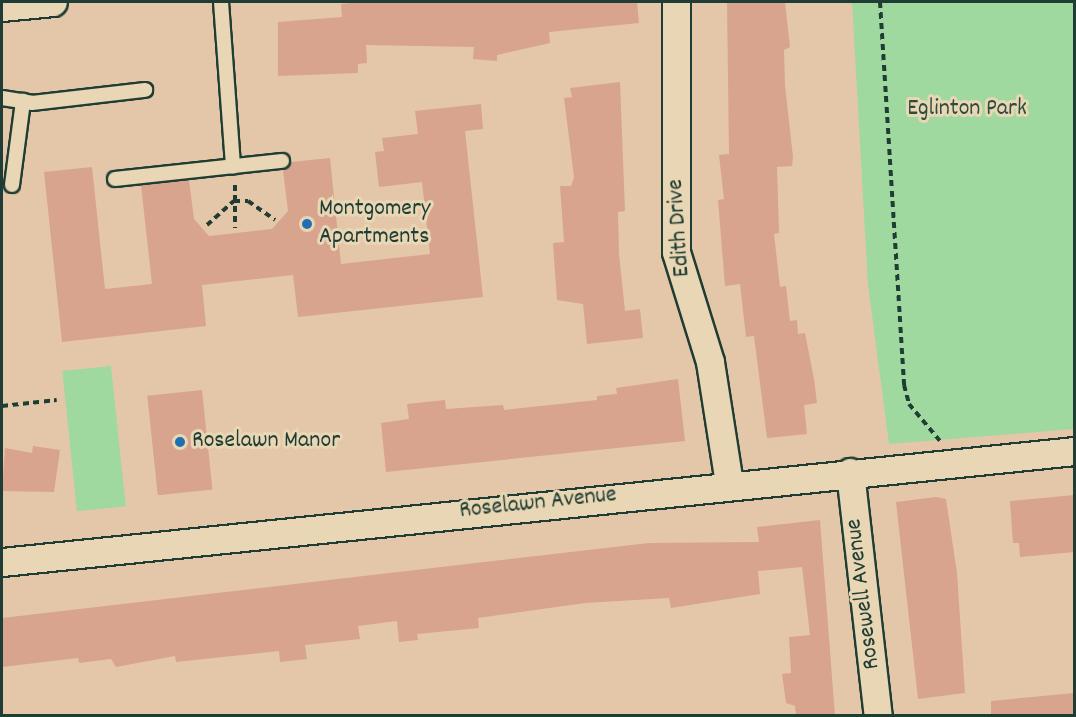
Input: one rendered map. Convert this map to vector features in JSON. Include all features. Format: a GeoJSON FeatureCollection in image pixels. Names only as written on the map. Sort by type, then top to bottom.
{"type":"FeatureCollection","features":[{"type":"Feature","properties":{"kind":"street"},"geometry":{"type":"LineString","coordinates":[[2,7],[53,2]]}},
{"type":"Feature","properties":{"kind":"street","name":"Edith Drive"},"geometry":{"type":"LineString","coordinates":[[676,2],[676,252],[710,362],[729,484]]}},
{"type":"Feature","properties":{"kind":"street","name":"Roselawn Avenue"},"geometry":{"type":"LineString","coordinates":[[2,562],[729,484],[1074,451]]}},
{"type":"Feature","properties":{"kind":"street","name":"Rosewell Avenue"},"geometry":{"type":"LineString","coordinates":[[850,472],[879,716]]}},
{"type":"Feature","properties":{"kind":"lane"},"geometry":{"type":"LineString","coordinates":[[221,2],[233,166]]}},
{"type":"Feature","properties":{"kind":"lane"},"geometry":{"type":"LineString","coordinates":[[2,98],[23,101],[146,90]]}},
{"type":"Feature","properties":{"kind":"lane"},"geometry":{"type":"LineString","coordinates":[[12,185],[23,101]]}},
{"type":"Feature","properties":{"kind":"lane"},"geometry":{"type":"LineString","coordinates":[[116,179],[282,161]]}},
{"type":"Feature","properties":{"kind":"path"},"geometry":{"type":"LineString","coordinates":[[880,2],[904,385],[909,404],[941,444]]}},
{"type":"Feature","properties":{"kind":"path"},"geometry":{"type":"LineString","coordinates":[[233,166],[235,228]]}},
{"type":"Feature","properties":{"kind":"path"},"geometry":{"type":"LineString","coordinates":[[207,225],[234,201],[248,201],[275,220]]}},
{"type":"Feature","properties":{"kind":"path"},"geometry":{"type":"LineString","coordinates":[[2,406],[57,400]]}},
{"type":"Feature","properties":{"kind":"green space","name":"Eglinton Park"},"geometry":{"type":"Polygon","coordinates":[[[852,2],[1074,2],[1074,429],[889,444],[868,285],[852,2]]]}},
{"type":"Feature","properties":{"kind":"green space"},"geometry":{"type":"Polygon","coordinates":[[[111,366],[126,506],[77,511],[62,371],[111,366]]]}},
{"type":"Feature","properties":{"kind":"building"},"geometry":{"type":"Polygon","coordinates":[[[362,2],[637,2],[639,23],[549,32],[550,43],[497,55],[497,61],[473,59],[474,47],[366,45],[367,63],[358,64],[358,73],[278,76],[278,22],[342,17],[341,4],[362,2]]]}},
{"type":"Feature","properties":{"kind":"building"},"geometry":{"type":"Polygon","coordinates":[[[727,2],[785,2],[790,47],[784,50],[785,86],[793,157],[792,166],[777,167],[779,233],[774,234],[780,287],[786,286],[790,321],[797,320],[798,334],[805,333],[814,379],[817,403],[804,405],[807,434],[767,438],[754,336],[746,337],[740,284],[725,286],[718,200],[724,199],[719,155],[729,154],[727,2]]]}},
{"type":"Feature","properties":{"kind":"building"},"geometry":{"type":"Polygon","coordinates":[[[620,82],[625,211],[618,212],[619,254],[625,311],[640,309],[643,338],[587,344],[583,304],[557,300],[553,243],[564,242],[560,186],[571,186],[574,177],[564,98],[572,97],[570,88],[620,82]]]}},
{"type":"Feature","properties":{"kind":"building","name":"Montgomery Apartments"},"geometry":{"type":"Polygon","coordinates":[[[481,104],[483,129],[465,131],[483,297],[298,317],[293,275],[202,285],[206,326],[62,342],[44,172],[92,167],[105,289],[152,284],[141,185],[189,180],[194,219],[209,236],[272,229],[288,211],[283,170],[291,162],[330,158],[341,264],[430,254],[422,182],[379,187],[375,152],[384,151],[382,138],[418,134],[415,111],[481,104]]]}},
{"type":"Feature","properties":{"kind":"building"},"geometry":{"type":"Polygon","coordinates":[[[678,379],[685,441],[386,472],[381,423],[409,419],[407,404],[445,400],[446,409],[503,405],[504,410],[597,400],[597,396],[617,394],[616,388],[678,379]]]}},
{"type":"Feature","properties":{"kind":"building","name":"Roselawn Manor"},"geometry":{"type":"Polygon","coordinates":[[[202,390],[212,489],[158,495],[147,396],[202,390]]]}},
{"type":"Feature","properties":{"kind":"building"},"geometry":{"type":"Polygon","coordinates":[[[33,446],[60,450],[54,492],[2,491],[5,448],[32,453],[33,446]]]}},
{"type":"Feature","properties":{"kind":"building"},"geometry":{"type":"Polygon","coordinates":[[[1074,495],[1074,552],[1020,557],[1019,543],[1013,543],[1010,501],[1074,495]]]}},
{"type":"Feature","properties":{"kind":"building"},"geometry":{"type":"Polygon","coordinates":[[[936,497],[946,499],[957,573],[965,693],[918,699],[896,502],[936,497]]]}},
{"type":"Feature","properties":{"kind":"building"},"geometry":{"type":"Polygon","coordinates":[[[820,520],[835,716],[796,716],[795,706],[786,703],[782,674],[791,673],[789,637],[810,635],[802,567],[758,571],[760,594],[671,608],[669,598],[585,603],[478,618],[479,628],[417,634],[418,640],[399,642],[397,621],[358,626],[360,639],[305,645],[307,659],[280,662],[279,651],[176,662],[175,656],[116,667],[111,659],[79,663],[78,658],[2,667],[2,618],[649,543],[759,542],[757,527],[820,520]]]}},
{"type":"Feature","properties":{"kind":"building"},"geometry":{"type":"Polygon","coordinates":[[[1074,693],[1074,716],[991,716],[991,701],[1074,693]]]}},
{"type":"Feature","properties":{"kind":"place","name":"Montgomery Apartments"},"geometry":{"type":"Point","coordinates":[307,224]}},
{"type":"Feature","properties":{"kind":"place","name":"Roselawn Manor"},"geometry":{"type":"Point","coordinates":[180,442]}}]}
